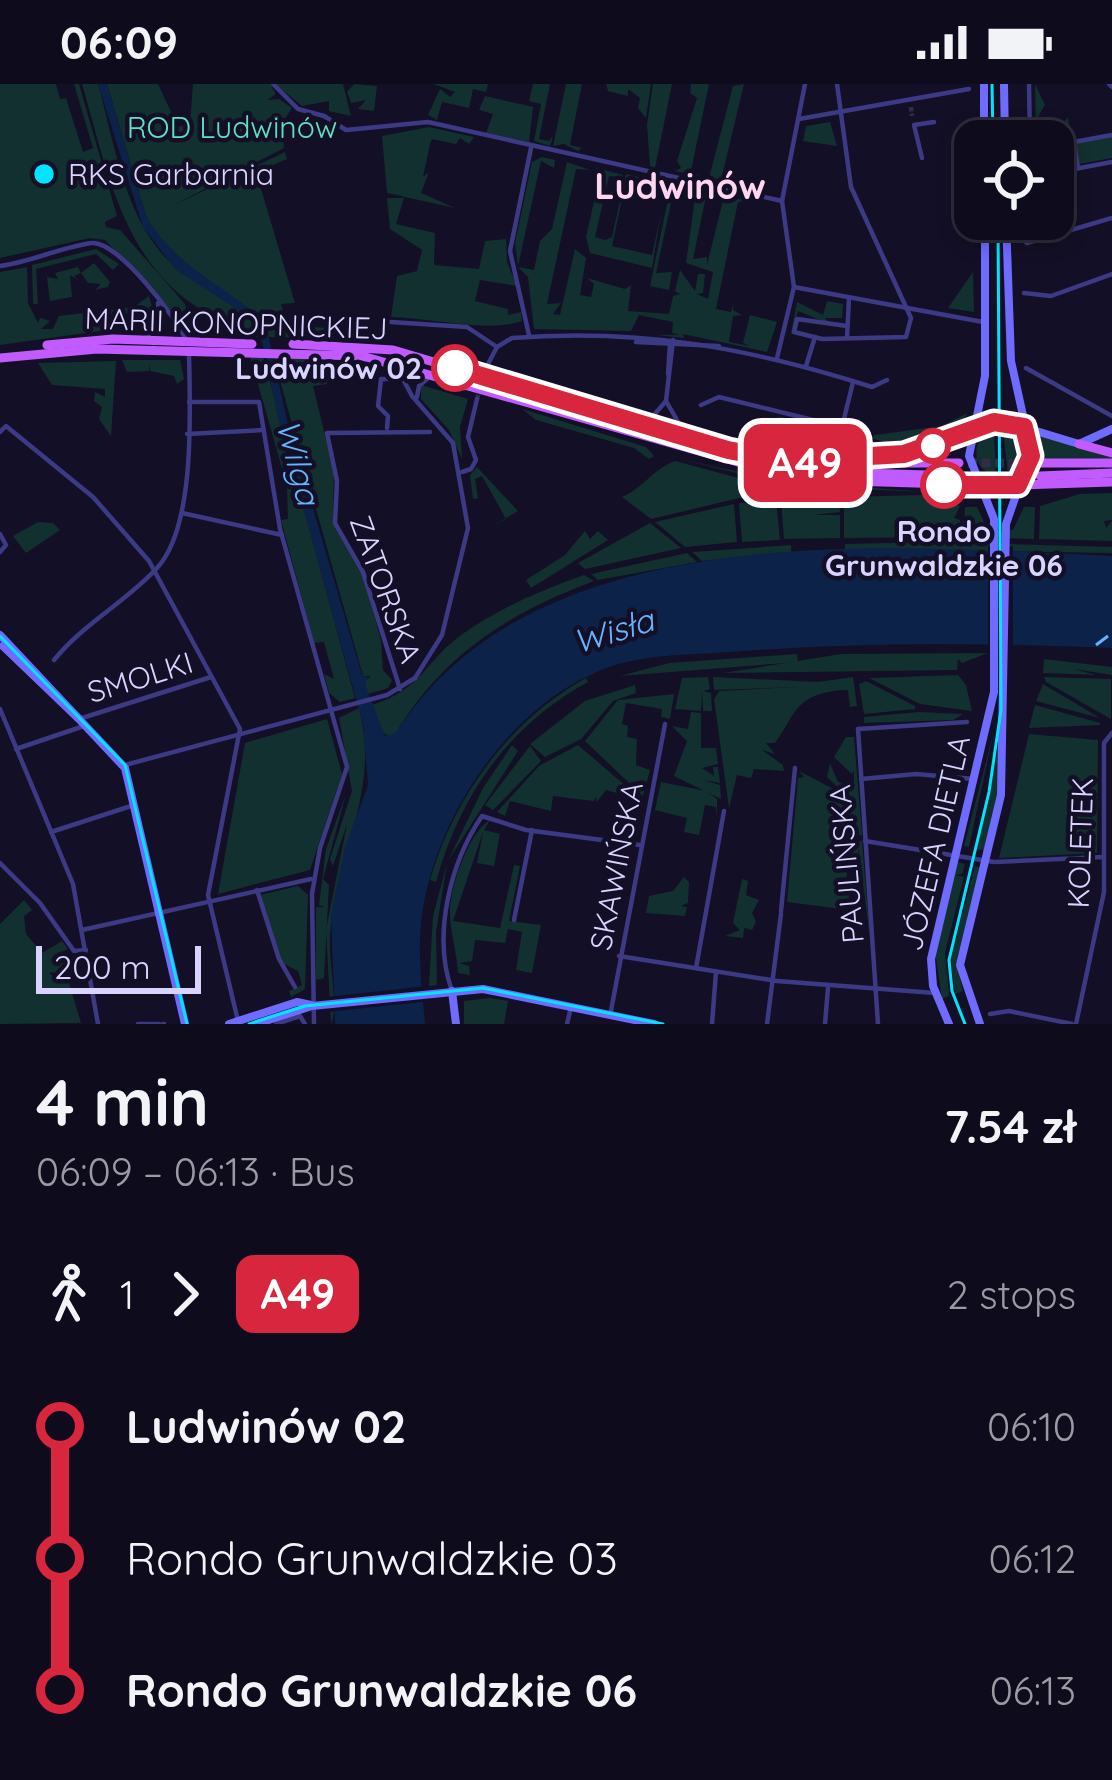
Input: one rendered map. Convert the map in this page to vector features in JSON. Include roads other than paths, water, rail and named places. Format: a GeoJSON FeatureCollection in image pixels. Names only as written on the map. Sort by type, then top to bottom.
{"type":"FeatureCollection","features":[{"type":"Feature","properties":{"kind":"main road","name":"MARII KONOPNICKIEJ"},"geometry":{"type":"LineString","coordinates":[[0,354],[140,339],[188,345]]}},
{"type":"Feature","properties":{"kind":"main road","name":"MARII KONOPNICKIEJ"},"geometry":{"type":"LineString","coordinates":[[0,354],[188,345],[393,350],[752,456],[814,463],[959,463]]}},
{"type":"Feature","properties":{"kind":"main road","name":"MARII KONOPNICKIEJ"},"geometry":{"type":"LineString","coordinates":[[286,348],[393,362],[727,460],[799,474],[959,476]]}},
{"type":"Feature","properties":{"kind":"main road"},"geometry":{"type":"LineString","coordinates":[[814,463],[914,452],[975,428]]}},
{"type":"Feature","properties":{"kind":"main road"},"geometry":{"type":"LineString","coordinates":[[1079,444],[1112,453]]}},
{"type":"Feature","properties":{"kind":"main road"},"geometry":{"type":"LineString","coordinates":[[1040,463],[1112,463]]}},
{"type":"Feature","properties":{"kind":"main road"},"geometry":{"type":"LineString","coordinates":[[799,474],[851,484],[982,485]]}},
{"type":"Feature","properties":{"kind":"main road"},"geometry":{"type":"LineString","coordinates":[[1040,476],[1112,477]]}},
{"type":"Feature","properties":{"kind":"main road"},"geometry":{"type":"LineString","coordinates":[[1018,485],[1112,477]]}},
{"type":"Feature","properties":{"kind":"street"},"geometry":{"type":"LineString","coordinates":[[273,84],[298,109],[324,116],[346,130],[428,122],[782,201]]}},
{"type":"Feature","properties":{"kind":"street"},"geometry":{"type":"LineString","coordinates":[[777,358],[794,287],[782,201],[805,84]]}},
{"type":"Feature","properties":{"kind":"street"},"geometry":{"type":"LineString","coordinates":[[837,84],[855,199],[909,309],[910,336],[815,337],[794,332],[797,319],[847,326]]}},
{"type":"Feature","properties":{"kind":"street"},"geometry":{"type":"LineString","coordinates":[[984,84],[984,120]]}},
{"type":"Feature","properties":{"kind":"street"},"geometry":{"type":"LineString","coordinates":[[1004,84],[1005,120]]}},
{"type":"Feature","properties":{"kind":"street"},"geometry":{"type":"LineString","coordinates":[[1029,84],[1030,120]]}},
{"type":"Feature","properties":{"kind":"street"},"geometry":{"type":"LineString","coordinates":[[799,119],[909,104],[969,89]]}},
{"type":"Feature","properties":{"kind":"street"},"geometry":{"type":"LineString","coordinates":[[922,158],[913,120],[934,122]]}},
{"type":"Feature","properties":{"kind":"street"},"geometry":{"type":"LineString","coordinates":[[1078,169],[1074,142],[1112,135]]}},
{"type":"Feature","properties":{"kind":"street"},"geometry":{"type":"LineString","coordinates":[[529,337],[524,293],[510,251],[531,148]]}},
{"type":"Feature","properties":{"kind":"street"},"geometry":{"type":"LineString","coordinates":[[1074,170],[1112,162]]}},
{"type":"Feature","properties":{"kind":"street"},"geometry":{"type":"LineString","coordinates":[[1074,230],[1112,218]]}},
{"type":"Feature","properties":{"kind":"street"},"geometry":{"type":"LineString","coordinates":[[986,240],[985,376],[970,462],[1000,536]]}},
{"type":"Feature","properties":{"kind":"street"},"geometry":{"type":"LineString","coordinates":[[1000,536],[1031,456],[1011,361],[1007,240]]}},
{"type":"Feature","properties":{"kind":"street"},"geometry":{"type":"LineString","coordinates":[[0,266],[102,244],[156,297],[188,345],[189,402],[178,531],[155,571],[74,634],[54,660]]}},
{"type":"Feature","properties":{"kind":"street"},"geometry":{"type":"LineString","coordinates":[[1024,293],[1052,296],[1112,274]]}},
{"type":"Feature","properties":{"kind":"street"},"geometry":{"type":"LineString","coordinates":[[794,287],[986,323]]}},
{"type":"Feature","properties":{"kind":"street"},"geometry":{"type":"LineString","coordinates":[[140,339],[160,324],[156,297]]}},
{"type":"Feature","properties":{"kind":"street"},"geometry":{"type":"LineString","coordinates":[[848,338],[849,298]]}},
{"type":"Feature","properties":{"kind":"street"},"geometry":{"type":"LineString","coordinates":[[391,322],[467,327],[497,347]]}},
{"type":"Feature","properties":{"kind":"street"},"geometry":{"type":"LineString","coordinates":[[487,366],[497,347],[529,337],[618,339],[719,346],[877,388],[887,380]]}},
{"type":"Feature","properties":{"kind":"street"},"geometry":{"type":"LineString","coordinates":[[806,366],[815,337]]}},
{"type":"Feature","properties":{"kind":"street"},"geometry":{"type":"LineString","coordinates":[[672,344],[667,401],[688,439]]}},
{"type":"Feature","properties":{"kind":"street"},"geometry":{"type":"LineString","coordinates":[[123,766],[386,695],[415,678],[444,629],[467,540],[462,472],[449,435],[393,362]]}},
{"type":"Feature","properties":{"kind":"street"},"geometry":{"type":"LineString","coordinates":[[1026,368],[1112,416]]}},
{"type":"Feature","properties":{"kind":"street"},"geometry":{"type":"LineString","coordinates":[[423,407],[418,386],[438,374]]}},
{"type":"Feature","properties":{"kind":"street"},"geometry":{"type":"LineString","coordinates":[[393,379],[381,379],[378,406],[388,416],[387,428],[430,432]]}},
{"type":"Feature","properties":{"kind":"street"},"geometry":{"type":"LineString","coordinates":[[701,405],[719,397],[842,427],[853,382]]}},
{"type":"Feature","properties":{"kind":"street"},"geometry":{"type":"LineString","coordinates":[[189,402],[255,398],[282,535],[347,772],[314,878],[314,1024]]}},
{"type":"Feature","properties":{"kind":"street"},"geometry":{"type":"LineString","coordinates":[[462,472],[472,469],[476,460],[468,437],[477,399]]}},
{"type":"Feature","properties":{"kind":"street"},"geometry":{"type":"LineString","coordinates":[[630,421],[653,416],[667,401]]}},
{"type":"Feature","properties":{"kind":"street"},"geometry":{"type":"LineString","coordinates":[[975,428],[998,421],[1079,444],[1112,429]]}},
{"type":"Feature","properties":{"kind":"street"},"geometry":{"type":"LineString","coordinates":[[0,432],[6,426],[93,497],[155,571],[241,735],[209,901],[234,1023],[297,1002],[316,1006]]}},
{"type":"Feature","properties":{"kind":"street","name":"ZATORSKA"},"geometry":{"type":"LineString","coordinates":[[387,428],[365,436],[326,433],[337,481],[335,523],[363,572],[400,689]]}},
{"type":"Feature","properties":{"kind":"street"},"geometry":{"type":"LineString","coordinates":[[187,434],[264,430]]}},
{"type":"Feature","properties":{"kind":"street"},"geometry":{"type":"LineString","coordinates":[[982,485],[1018,485]]}},
{"type":"Feature","properties":{"kind":"street"},"geometry":{"type":"LineString","coordinates":[[182,513],[282,535]]}},
{"type":"Feature","properties":{"kind":"street"},"geometry":{"type":"LineString","coordinates":[[0,552],[2,536]]}},
{"type":"Feature","properties":{"kind":"street","name":"JÓZEFA DIETLA"},"geometry":{"type":"LineString","coordinates":[[949,1024],[936,993],[931,959],[977,779],[995,671],[1000,536]]}},
{"type":"Feature","properties":{"kind":"street","name":"JÓZEFA DIETLA"},"geometry":{"type":"LineString","coordinates":[[980,1024],[960,965],[988,861],[1004,776],[1006,671],[1000,536]]}},
{"type":"Feature","properties":{"kind":"street"},"geometry":{"type":"LineString","coordinates":[[0,639],[123,766],[185,1024]]}},
{"type":"Feature","properties":{"kind":"street","name":"SMOLKI"},"geometry":{"type":"LineString","coordinates":[[16,748],[213,676]]}},
{"type":"Feature","properties":{"kind":"street"},"geometry":{"type":"LineString","coordinates":[[0,709],[74,884],[98,1024]]}},
{"type":"Feature","properties":{"kind":"street","name":"PAULIŃSKA"},"geometry":{"type":"LineString","coordinates":[[878,1024],[857,733],[862,727],[967,722]]}},
{"type":"Feature","properties":{"kind":"street","name":"SKAWIŃSKA"},"geometry":{"type":"LineString","coordinates":[[610,1016],[665,724]]}},
{"type":"Feature","properties":{"kind":"street","name":"KOLETEK"},"geometry":{"type":"LineString","coordinates":[[1074,1024],[1101,913],[1110,734]]}},
{"type":"Feature","properties":{"kind":"street"},"geometry":{"type":"LineString","coordinates":[[767,1024],[795,768]]}},
{"type":"Feature","properties":{"kind":"street"},"geometry":{"type":"LineString","coordinates":[[861,779],[916,774],[977,779]]}},
{"type":"Feature","properties":{"kind":"street"},"geometry":{"type":"LineString","coordinates":[[51,832],[135,805]]}},
{"type":"Feature","properties":{"kind":"street"},"geometry":{"type":"LineString","coordinates":[[696,968],[724,811]]}},
{"type":"Feature","properties":{"kind":"street"},"geometry":{"type":"LineString","coordinates":[[456,1024],[446,909],[462,854],[482,816],[532,830],[640,845]]}},
{"type":"Feature","properties":{"kind":"street"},"geometry":{"type":"LineString","coordinates":[[514,920],[532,830]]}},
{"type":"Feature","properties":{"kind":"street"},"geometry":{"type":"LineString","coordinates":[[865,841],[988,861],[1104,857]]}},
{"type":"Feature","properties":{"kind":"street"},"geometry":{"type":"LineString","coordinates":[[0,863],[40,903],[74,951],[86,950]]}},
{"type":"Feature","properties":{"kind":"street"},"geometry":{"type":"LineString","coordinates":[[82,930],[314,878]]}},
{"type":"Feature","properties":{"kind":"street"},"geometry":{"type":"LineString","coordinates":[[257,890],[278,959],[295,987]]}},
{"type":"Feature","properties":{"kind":"street"},"geometry":{"type":"LineString","coordinates":[[619,956],[772,981],[936,993]]}},
{"type":"Feature","properties":{"kind":"street"},"geometry":{"type":"LineString","coordinates":[[712,1024],[716,972]]}},
{"type":"Feature","properties":{"kind":"street"},"geometry":{"type":"LineString","coordinates":[[824,1024],[828,986]]}},
{"type":"Feature","properties":{"kind":"street"},"geometry":{"type":"LineString","coordinates":[[256,1024],[316,1006],[494,990],[654,1024]]}},
{"type":"Feature","properties":{"kind":"street"},"geometry":{"type":"LineString","coordinates":[[567,1024],[571,1007]]}},
{"type":"Feature","properties":{"kind":"street"},"geometry":{"type":"LineString","coordinates":[[990,1014],[1010,1011],[1074,1024]]}},
{"type":"Feature","properties":{"kind":"street"},"geometry":{"type":"LineString","coordinates":[[276,1024],[305,1021]]}},
{"type":"Feature","properties":{"kind":"street"},"geometry":{"type":"LineString","coordinates":[[138,1024],[162,1024]]}},
{"type":"Feature","properties":{"kind":"water"},"geometry":{"type":"Polygon","coordinates":[[[98,84],[107,84],[146,216],[158,234],[186,262],[265,321],[287,420],[362,675],[370,678],[364,682],[385,736],[396,733],[457,662],[534,612],[623,578],[721,559],[924,548],[1112,556],[1112,648],[825,646],[666,656],[604,669],[537,709],[508,737],[461,803],[443,840],[422,915],[425,1024],[335,1024],[331,915],[345,847],[368,785],[363,724],[279,422],[260,333],[247,316],[176,270],[143,227],[98,84]]]}},
{"type":"Feature","properties":{"kind":"tunnel"},"geometry":{"type":"LineString","coordinates":[[911,107],[912,116]]}},
{"type":"Feature","properties":{"kind":"tunnel"},"geometry":{"type":"LineString","coordinates":[[477,399],[487,366]]}},
{"type":"Feature","properties":{"kind":"tunnel"},"geometry":{"type":"LineString","coordinates":[[968,463],[1040,463]]}},
{"type":"Feature","properties":{"kind":"tunnel"},"geometry":{"type":"LineString","coordinates":[[959,476],[1040,476]]}},
{"type":"Feature","properties":{"kind":"tram line"},"geometry":{"type":"LineString","coordinates":[[992,84],[993,120]]}},
{"type":"Feature","properties":{"kind":"tram line"},"geometry":{"type":"LineString","coordinates":[[965,1024],[952,991],[949,960],[989,792],[1001,710],[998,240]]}},
{"type":"Feature","properties":{"kind":"tram line"},"geometry":{"type":"LineString","coordinates":[[0,636],[125,765],[187,1024]]}},
{"type":"Feature","properties":{"kind":"tram line"},"geometry":{"type":"LineString","coordinates":[[249,1024],[305,1006],[483,988],[663,1024]]}},
{"type":"Feature","properties":{"kind":"place","name":"RKS Garbarnia"},"geometry":{"type":"Point","coordinates":[44,174]}},
{"type":"Feature","properties":{"kind":"place","name":"Ludwinów 02"},"geometry":{"type":"Point","coordinates":[455,368]}},
{"type":"Feature","properties":{"kind":"place","name":"Rondo Grunwaldzkie 06"},"geometry":{"type":"Point","coordinates":[944,485]}},
{"type":"Feature","properties":{"kind":"district","name":"Ludwinów"},"geometry":{"type":"Point","coordinates":[680,185]}},
{"type":"Feature","properties":{"kind":"park label","name":"ROD Ludwinów"},"geometry":{"type":"Point","coordinates":[232,127]}},
{"type":"Feature","properties":{"kind":"water label","name":"Wilga"},"geometry":{"type":"Point","coordinates":[299,462]}},
{"type":"Feature","properties":{"kind":"water label","name":"Wisła"},"geometry":{"type":"Point","coordinates":[613,630]}}]}
